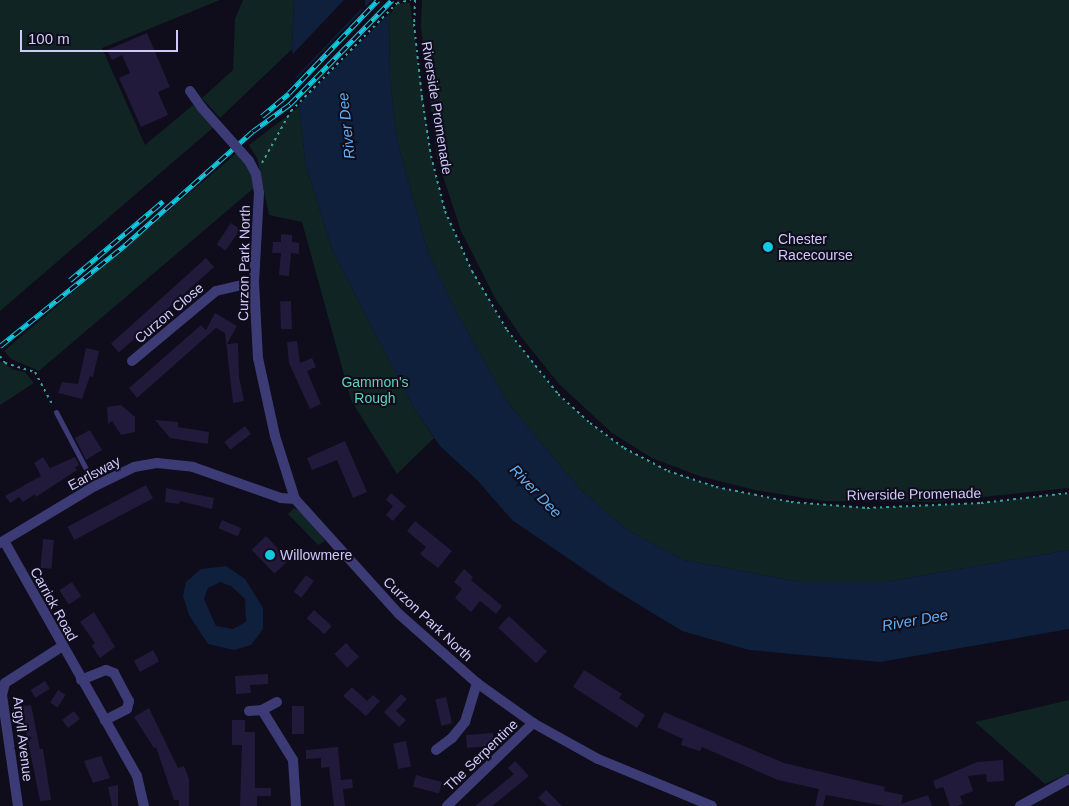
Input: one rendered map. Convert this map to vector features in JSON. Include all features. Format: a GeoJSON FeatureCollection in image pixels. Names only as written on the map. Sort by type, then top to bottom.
{"type":"FeatureCollection","features":[{"type":"Feature","properties":{"kind":"street","name":"Curzon Park North"},"geometry":{"type":"LineString","coordinates":[[190,91],[202,108],[249,161],[256,174],[259,193],[254,282],[258,358],[275,436],[295,499],[399,614],[477,683],[533,723],[598,760],[712,806]]}},
{"type":"Feature","properties":{"kind":"street","name":"Curzon Close"},"geometry":{"type":"LineString","coordinates":[[132,361],[216,291],[254,282]]}},
{"type":"Feature","properties":{"kind":"street","name":"Earlsway"},"geometry":{"type":"LineString","coordinates":[[2,542],[95,486],[134,467],[157,464],[194,467],[280,498],[295,499]]}},
{"type":"Feature","properties":{"kind":"street","name":"Carrick Road"},"geometry":{"type":"LineString","coordinates":[[2,542],[136,776],[144,806]]}},
{"type":"Feature","properties":{"kind":"street","name":"Argyll Avenue"},"geometry":{"type":"LineString","coordinates":[[18,806],[2,695],[5,683],[61,647]]}},
{"type":"Feature","properties":{"kind":"street"},"geometry":{"type":"LineString","coordinates":[[81,680],[106,670],[114,673],[129,701],[127,709],[105,720]]}},
{"type":"Feature","properties":{"kind":"street"},"geometry":{"type":"LineString","coordinates":[[436,750],[452,738],[465,722],[477,683]]}},
{"type":"Feature","properties":{"kind":"street"},"geometry":{"type":"LineString","coordinates":[[249,711],[262,710],[277,702]]}},
{"type":"Feature","properties":{"kind":"street"},"geometry":{"type":"LineString","coordinates":[[262,710],[293,760],[296,806]]}},
{"type":"Feature","properties":{"kind":"street","name":"The Serpentine"},"geometry":{"type":"LineString","coordinates":[[447,806],[533,723]]}},
{"type":"Feature","properties":{"kind":"street"},"geometry":{"type":"LineString","coordinates":[[1020,806],[1069,779]]}},
{"type":"Feature","properties":{"kind":"lane"},"geometry":{"type":"LineString","coordinates":[[56,412],[95,486]]}},
{"type":"Feature","properties":{"kind":"path"},"geometry":{"type":"LineString","coordinates":[[256,174],[291,111],[397,3],[411,0]]}},
{"type":"Feature","properties":{"kind":"path","name":"Riverside Promenade"},"geometry":{"type":"LineString","coordinates":[[415,0],[414,24],[424,108],[431,156],[445,211],[472,271],[507,330],[558,394],[590,423],[624,448],[668,471],[716,487],[791,502],[867,508],[982,503],[1069,493]]}},
{"type":"Feature","properties":{"kind":"path"},"geometry":{"type":"LineString","coordinates":[[0,356],[5,363],[35,372],[56,412]]}},
{"type":"Feature","properties":{"kind":"green space"},"geometry":{"type":"Polygon","coordinates":[[[0,0],[220,0],[102,48],[145,145],[193,105],[215,126],[0,311],[0,0]]]}},
{"type":"Feature","properties":{"kind":"green space"},"geometry":{"type":"Polygon","coordinates":[[[243,0],[294,0],[292,49],[220,118],[202,98],[233,70],[235,19],[243,0]]]}},
{"type":"Feature","properties":{"kind":"green space","name":"Chester Racecourse"},"geometry":{"type":"Polygon","coordinates":[[[422,0],[1069,0],[1069,488],[936,502],[823,501],[755,490],[699,476],[652,458],[612,433],[559,384],[522,338],[495,298],[461,231],[437,158],[421,27],[422,0]]]}},
{"type":"Feature","properties":{"kind":"green space"},"geometry":{"type":"Polygon","coordinates":[[[410,3],[431,156],[445,211],[472,271],[507,330],[558,394],[590,423],[624,448],[668,471],[716,487],[791,502],[867,508],[981,503],[1069,493],[1069,550],[885,582],[800,582],[684,560],[627,530],[580,489],[508,403],[456,311],[428,253],[397,140],[390,81],[389,17],[396,4],[410,3]]]}},
{"type":"Feature","properties":{"kind":"green space","name":"Gammon's Rough"},"geometry":{"type":"Polygon","coordinates":[[[299,107],[306,166],[333,252],[414,408],[434,438],[397,474],[351,400],[302,222],[269,215],[257,158],[249,145],[299,107]]]}},
{"type":"Feature","properties":{"kind":"green space"},"geometry":{"type":"Polygon","coordinates":[[[239,151],[255,171],[255,187],[39,371],[11,359],[4,351],[239,151]]]}},
{"type":"Feature","properties":{"kind":"green space"},"geometry":{"type":"Polygon","coordinates":[[[0,361],[14,370],[25,372],[34,383],[0,405],[0,361]]]}},
{"type":"Feature","properties":{"kind":"green space"},"geometry":{"type":"Polygon","coordinates":[[[294,508],[305,514],[325,541],[318,545],[288,514],[294,508]]]}},
{"type":"Feature","properties":{"kind":"green space"},"geometry":{"type":"Polygon","coordinates":[[[1069,700],[1069,773],[1045,784],[975,722],[1069,700]]]}},
{"type":"Feature","properties":{"kind":"water","name":"River Dee"},"geometry":{"type":"Polygon","coordinates":[[[294,0],[360,0],[367,37],[365,0],[392,0],[389,17],[390,81],[397,140],[428,253],[456,311],[508,403],[580,489],[627,530],[684,560],[800,582],[885,582],[1069,550],[1069,629],[880,662],[749,650],[682,631],[610,587],[512,520],[478,481],[440,446],[414,408],[333,252],[306,166],[292,49],[294,0]]]}},
{"type":"Feature","properties":{"kind":"water"},"geometry":{"type":"Polygon","coordinates":[[[226,566],[245,579],[263,608],[263,629],[251,645],[234,650],[208,644],[189,615],[183,596],[186,582],[201,569],[226,566]],[[220,582],[208,588],[204,599],[216,626],[233,629],[246,622],[245,599],[231,586],[220,582]]]}},
{"type":"Feature","properties":{"kind":"pier"},"geometry":{"type":"Polygon","coordinates":[[[344,0],[362,0],[363,7],[293,80],[290,57],[344,0]]]}},
{"type":"Feature","properties":{"kind":"pier"},"geometry":{"type":"Polygon","coordinates":[[[372,0],[395,0],[393,10],[296,107],[293,82],[372,0]]]}},
{"type":"Feature","properties":{"kind":"building"},"geometry":{"type":"Polygon","coordinates":[[[147,33],[170,87],[158,92],[168,115],[141,127],[119,78],[130,73],[122,55],[112,60],[107,50],[147,33]]]}},
{"type":"Feature","properties":{"kind":"building"},"geometry":{"type":"Polygon","coordinates":[[[231,223],[240,229],[226,251],[216,245],[231,223]]]}},
{"type":"Feature","properties":{"kind":"building"},"geometry":{"type":"Polygon","coordinates":[[[281,234],[292,235],[292,242],[299,243],[299,254],[291,253],[289,276],[279,275],[281,253],[272,253],[273,242],[281,242],[281,234]]]}},
{"type":"Feature","properties":{"kind":"building"},"geometry":{"type":"Polygon","coordinates":[[[206,258],[214,267],[119,353],[111,344],[206,258]]]}},
{"type":"Feature","properties":{"kind":"building"},"geometry":{"type":"Polygon","coordinates":[[[280,301],[291,301],[292,329],[281,329],[280,301]]]}},
{"type":"Feature","properties":{"kind":"building"},"geometry":{"type":"Polygon","coordinates":[[[215,313],[237,326],[227,344],[238,343],[239,377],[244,401],[233,403],[225,333],[216,328],[137,398],[129,388],[201,325],[206,330],[215,313]]]}},
{"type":"Feature","properties":{"kind":"building"},"geometry":{"type":"Polygon","coordinates":[[[297,341],[300,363],[312,358],[316,367],[307,371],[321,404],[310,409],[289,363],[287,342],[297,341]]]}},
{"type":"Feature","properties":{"kind":"building"},"geometry":{"type":"Polygon","coordinates":[[[86,348],[99,351],[93,377],[90,376],[82,399],[58,393],[62,382],[78,384],[86,348]]]}},
{"type":"Feature","properties":{"kind":"building"},"geometry":{"type":"Polygon","coordinates":[[[121,405],[135,417],[135,432],[121,435],[112,421],[108,424],[107,407],[121,405]]]}},
{"type":"Feature","properties":{"kind":"building"},"geometry":{"type":"Polygon","coordinates":[[[155,420],[178,422],[178,427],[209,432],[208,444],[170,438],[155,420]]]}},
{"type":"Feature","properties":{"kind":"building"},"geometry":{"type":"Polygon","coordinates":[[[245,426],[251,434],[230,450],[224,442],[245,426]]]}},
{"type":"Feature","properties":{"kind":"building"},"geometry":{"type":"Polygon","coordinates":[[[90,430],[102,450],[86,460],[75,438],[90,430]]]}},
{"type":"Feature","properties":{"kind":"building"},"geometry":{"type":"Polygon","coordinates":[[[345,441],[367,492],[353,498],[337,460],[312,470],[307,458],[345,441]]]}},
{"type":"Feature","properties":{"kind":"building"},"geometry":{"type":"Polygon","coordinates":[[[43,457],[50,468],[75,457],[79,465],[75,467],[77,470],[36,497],[35,494],[23,502],[19,497],[10,503],[5,496],[41,476],[34,463],[43,457]]]}},
{"type":"Feature","properties":{"kind":"building"},"geometry":{"type":"Polygon","coordinates":[[[146,485],[153,498],[74,540],[67,527],[146,485]]]}},
{"type":"Feature","properties":{"kind":"building"},"geometry":{"type":"Polygon","coordinates":[[[166,488],[214,498],[212,509],[180,501],[179,504],[165,502],[166,488]]]}},
{"type":"Feature","properties":{"kind":"building"},"geometry":{"type":"Polygon","coordinates":[[[391,493],[406,506],[393,521],[386,515],[393,506],[386,500],[391,493]]]}},
{"type":"Feature","properties":{"kind":"building"},"geometry":{"type":"Polygon","coordinates":[[[222,520],[241,528],[238,536],[218,528],[222,520]]]}},
{"type":"Feature","properties":{"kind":"building"},"geometry":{"type":"Polygon","coordinates":[[[415,521],[452,551],[438,568],[420,554],[426,547],[407,531],[415,521]]]}},
{"type":"Feature","properties":{"kind":"building","name":"Willowmere"},"geometry":{"type":"Polygon","coordinates":[[[266,536],[289,560],[275,574],[252,550],[266,536]]]}},
{"type":"Feature","properties":{"kind":"building"},"geometry":{"type":"Polygon","coordinates":[[[43,539],[54,540],[51,569],[40,568],[43,539]]]}},
{"type":"Feature","properties":{"kind":"building"},"geometry":{"type":"Polygon","coordinates":[[[464,569],[473,577],[471,580],[502,606],[496,614],[480,601],[471,612],[455,598],[462,589],[454,582],[464,569]]]}},
{"type":"Feature","properties":{"kind":"building"},"geometry":{"type":"Polygon","coordinates":[[[306,575],[314,581],[301,598],[293,592],[306,575]]]}},
{"type":"Feature","properties":{"kind":"building"},"geometry":{"type":"Polygon","coordinates":[[[72,582],[81,596],[69,604],[59,590],[72,582]]]}},
{"type":"Feature","properties":{"kind":"building"},"geometry":{"type":"Polygon","coordinates":[[[314,610],[332,626],[324,634],[307,618],[314,610]]]}},
{"type":"Feature","properties":{"kind":"building"},"geometry":{"type":"Polygon","coordinates":[[[94,612],[115,647],[100,658],[92,646],[95,643],[80,622],[94,612]]]}},
{"type":"Feature","properties":{"kind":"building"},"geometry":{"type":"Polygon","coordinates":[[[509,616],[547,651],[536,663],[498,628],[509,616]]]}},
{"type":"Feature","properties":{"kind":"building"},"geometry":{"type":"Polygon","coordinates":[[[346,643],[359,657],[347,668],[334,654],[346,643]]]}},
{"type":"Feature","properties":{"kind":"building"},"geometry":{"type":"Polygon","coordinates":[[[153,650],[159,661],[140,672],[134,661],[153,650]]]}},
{"type":"Feature","properties":{"kind":"building"},"geometry":{"type":"Polygon","coordinates":[[[584,670],[622,694],[619,698],[645,715],[637,728],[573,687],[584,670]]]}},
{"type":"Feature","properties":{"kind":"building"},"geometry":{"type":"Polygon","coordinates":[[[268,674],[268,684],[250,685],[251,693],[236,694],[235,676],[268,674]]]}},
{"type":"Feature","properties":{"kind":"building"},"geometry":{"type":"Polygon","coordinates":[[[45,681],[50,689],[35,698],[31,690],[45,681]]]}},
{"type":"Feature","properties":{"kind":"building"},"geometry":{"type":"Polygon","coordinates":[[[352,687],[367,701],[373,695],[380,701],[366,716],[343,696],[352,687]]]}},
{"type":"Feature","properties":{"kind":"building"},"geometry":{"type":"Polygon","coordinates":[[[58,690],[66,695],[58,707],[50,703],[58,690]]]}},
{"type":"Feature","properties":{"kind":"building"},"geometry":{"type":"Polygon","coordinates":[[[401,694],[407,699],[396,711],[406,720],[399,727],[384,712],[401,694]]]}},
{"type":"Feature","properties":{"kind":"building"},"geometry":{"type":"Polygon","coordinates":[[[446,697],[452,723],[441,726],[435,699],[446,697]]]}},
{"type":"Feature","properties":{"kind":"building"},"geometry":{"type":"Polygon","coordinates":[[[31,705],[40,749],[43,749],[51,800],[40,801],[21,706],[31,705]]]}},
{"type":"Feature","properties":{"kind":"building"},"geometry":{"type":"Polygon","coordinates":[[[292,706],[304,706],[304,734],[292,734],[292,706]]]}},
{"type":"Feature","properties":{"kind":"building"},"geometry":{"type":"Polygon","coordinates":[[[149,708],[178,768],[184,766],[189,779],[189,806],[179,806],[179,800],[174,800],[156,747],[154,748],[134,717],[149,708]]]}},
{"type":"Feature","properties":{"kind":"building"},"geometry":{"type":"Polygon","coordinates":[[[74,711],[80,719],[68,728],[62,720],[74,711]]]}},
{"type":"Feature","properties":{"kind":"building"},"geometry":{"type":"Polygon","coordinates":[[[664,712],[784,763],[885,787],[884,791],[903,795],[901,804],[928,795],[932,806],[885,806],[826,795],[823,806],[815,806],[819,789],[778,780],[702,747],[700,751],[681,745],[683,739],[657,727],[664,712]]]}},
{"type":"Feature","properties":{"kind":"building"},"geometry":{"type":"Polygon","coordinates":[[[232,720],[245,720],[245,732],[255,732],[255,788],[271,788],[271,796],[257,796],[257,806],[240,806],[242,745],[232,745],[232,720]]]}},
{"type":"Feature","properties":{"kind":"building"},"geometry":{"type":"Polygon","coordinates":[[[493,733],[494,746],[467,748],[466,735],[493,733]]]}},
{"type":"Feature","properties":{"kind":"building"},"geometry":{"type":"Polygon","coordinates":[[[406,741],[411,767],[398,769],[393,743],[406,741]]]}},
{"type":"Feature","properties":{"kind":"building"},"geometry":{"type":"Polygon","coordinates":[[[338,747],[341,780],[352,779],[353,788],[343,789],[345,806],[334,806],[329,767],[321,768],[321,758],[306,759],[306,750],[338,747]]]}},
{"type":"Feature","properties":{"kind":"building"},"geometry":{"type":"Polygon","coordinates":[[[101,756],[110,778],[93,783],[84,761],[101,756]]]}},
{"type":"Feature","properties":{"kind":"building"},"geometry":{"type":"Polygon","coordinates":[[[1003,760],[1004,781],[987,782],[986,774],[968,776],[973,791],[960,796],[963,804],[957,806],[950,806],[943,787],[936,789],[933,781],[977,762],[1003,760]]]}},
{"type":"Feature","properties":{"kind":"building"},"geometry":{"type":"Polygon","coordinates":[[[515,761],[529,776],[492,806],[475,806],[514,774],[508,768],[515,761]]]}},
{"type":"Feature","properties":{"kind":"building"},"geometry":{"type":"Polygon","coordinates":[[[416,775],[442,782],[439,794],[413,787],[416,775]]]}},
{"type":"Feature","properties":{"kind":"building"},"geometry":{"type":"Polygon","coordinates":[[[118,785],[118,806],[112,806],[108,787],[118,785]]]}},
{"type":"Feature","properties":{"kind":"building"},"geometry":{"type":"Polygon","coordinates":[[[546,790],[562,806],[547,806],[538,798],[546,790]]]}},
{"type":"Feature","properties":{"kind":"railway"},"geometry":{"type":"LineString","coordinates":[[262,116],[289,93],[378,0]]}},
{"type":"Feature","properties":{"kind":"railway"},"geometry":{"type":"LineString","coordinates":[[0,346],[125,245],[253,131],[290,104],[392,0]]}},
{"type":"Feature","properties":{"kind":"railway"},"geometry":{"type":"LineString","coordinates":[[70,280],[163,201]]}},
{"type":"Feature","properties":{"kind":"place","name":"Chester Racecourse"},"geometry":{"type":"Point","coordinates":[768,247]}},
{"type":"Feature","properties":{"kind":"place","name":"Willowmere"},"geometry":{"type":"Point","coordinates":[270,555]}}]}
